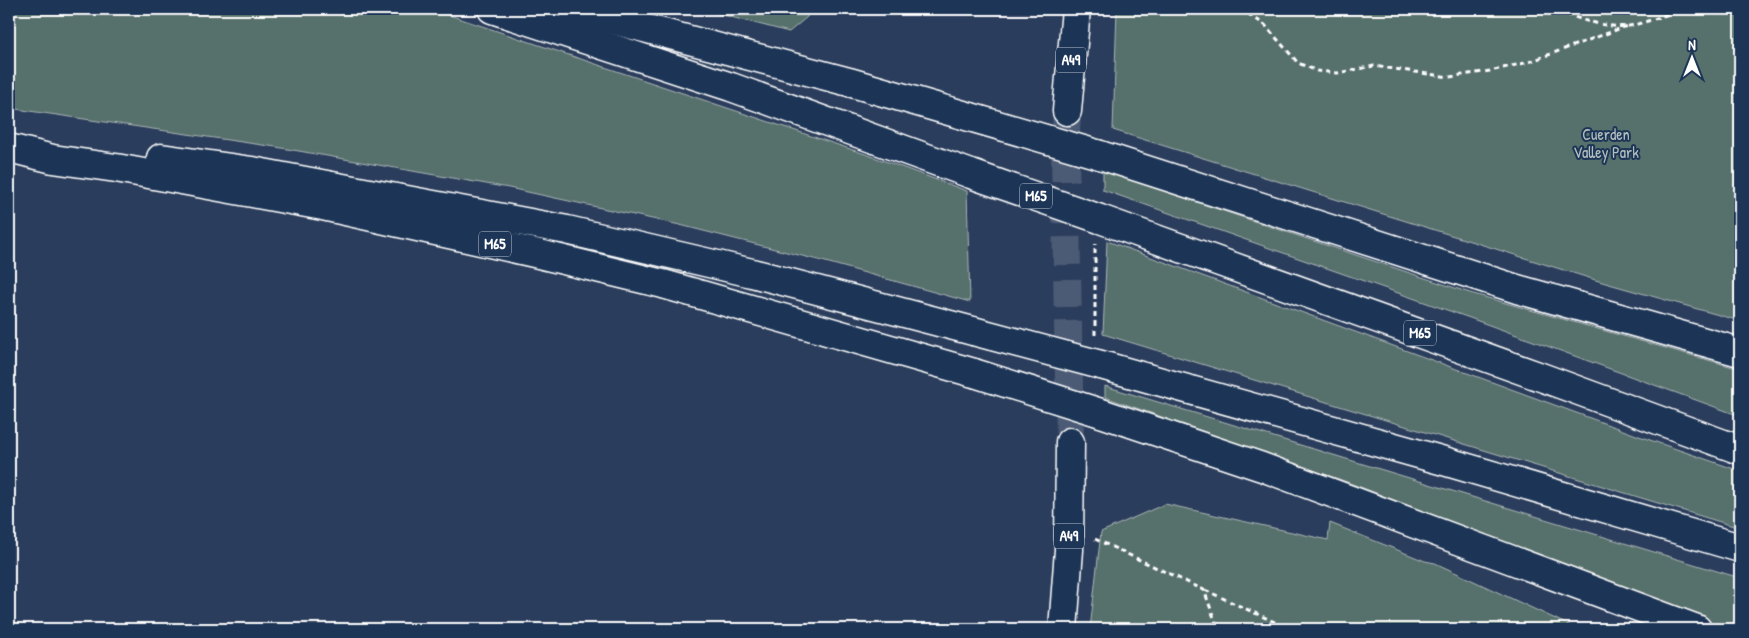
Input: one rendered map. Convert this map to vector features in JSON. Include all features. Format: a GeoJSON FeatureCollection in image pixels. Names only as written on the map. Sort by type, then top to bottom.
{"type":"FeatureCollection","features":[{"type":"Feature","properties":{"kind":"main road","name":"M65"},"geometry":{"type":"LineString","coordinates":[[492,9],[740,90],[971,174],[1098,231],[1541,376],[1740,450]]}},
{"type":"Feature","properties":{"kind":"main road"},"geometry":{"type":"LineString","coordinates":[[572,9],[849,82],[1100,155],[1508,286],[1740,352]]}},
{"type":"Feature","properties":{"kind":"main road","name":"A49"},"geometry":{"type":"LineString","coordinates":[[1067,111],[1076,9]]}},
{"type":"Feature","properties":{"kind":"main road","name":"M65"},"geometry":{"type":"LineString","coordinates":[[9,143],[74,146],[252,171],[558,229],[752,273],[973,331],[1098,353],[1444,461],[1740,548]]}},
{"type":"Feature","properties":{"kind":"main road","name":"M65"},"geometry":{"type":"LineString","coordinates":[[9,148],[53,159],[116,168],[323,206],[663,284],[974,374],[1101,414],[1262,467],[1561,579]]}},
{"type":"Feature","properties":{"kind":"main road","name":"A49"},"geometry":{"type":"LineString","coordinates":[[1063,629],[1069,550],[1070,442]]}},
{"type":"Feature","properties":{"kind":"main road"},"geometry":{"type":"LineString","coordinates":[[1561,579],[1642,629]]}},
{"type":"Feature","properties":{"kind":"main road"},"geometry":{"type":"LineString","coordinates":[[1561,579],[1697,629]]}},
{"type":"Feature","properties":{"kind":"path"},"geometry":{"type":"LineString","coordinates":[[1241,9],[1265,25],[1298,63],[1317,71],[1338,73],[1374,66],[1449,78],[1529,62],[1627,26],[1685,9]]}},
{"type":"Feature","properties":{"kind":"path"},"geometry":{"type":"LineString","coordinates":[[1558,9],[1584,21],[1627,26]]}},
{"type":"Feature","properties":{"kind":"path"},"geometry":{"type":"LineString","coordinates":[[1098,231],[1098,353]]}},
{"type":"Feature","properties":{"kind":"path"},"geometry":{"type":"LineString","coordinates":[[1094,547],[1094,538],[1290,629]]}},
{"type":"Feature","properties":{"kind":"path"},"geometry":{"type":"LineString","coordinates":[[1204,590],[1217,626]]}},
{"type":"Feature","properties":{"kind":"green space"},"geometry":{"type":"Polygon","coordinates":[[[11,9],[431,9],[871,156],[967,191],[970,302],[822,261],[680,225],[509,188],[276,147],[9,108],[9,16],[11,9]]]}},
{"type":"Feature","properties":{"kind":"green space"},"geometry":{"type":"Polygon","coordinates":[[[700,9],[810,9],[807,17],[789,32],[700,9]]]}},
{"type":"Feature","properties":{"kind":"green space","name":"Cuerden Valley Park"},"geometry":{"type":"Polygon","coordinates":[[[1117,9],[1740,9],[1740,321],[1602,282],[1113,130],[1117,9]]]}},
{"type":"Feature","properties":{"kind":"green space"},"geometry":{"type":"Polygon","coordinates":[[[1103,171],[1470,293],[1740,369],[1740,416],[1467,317],[1103,190],[1103,171]]]}},
{"type":"Feature","properties":{"kind":"green space"},"geometry":{"type":"Polygon","coordinates":[[[1107,241],[1650,440],[1740,471],[1740,528],[1103,334],[1107,241]]]}},
{"type":"Feature","properties":{"kind":"green space"},"geometry":{"type":"Polygon","coordinates":[[[1105,386],[1740,578],[1740,629],[1724,629],[1659,601],[1347,482],[1105,397],[1105,386]]]}},
{"type":"Feature","properties":{"kind":"green space"},"geometry":{"type":"Polygon","coordinates":[[[1165,504],[1328,540],[1330,523],[1425,561],[1435,563],[1577,629],[1090,629],[1101,532],[1165,504]]]}},
{"type":"Feature","properties":{"kind":"tunnel"},"geometry":{"type":"LineString","coordinates":[[1067,111],[1065,154],[1070,442]]}}]}
